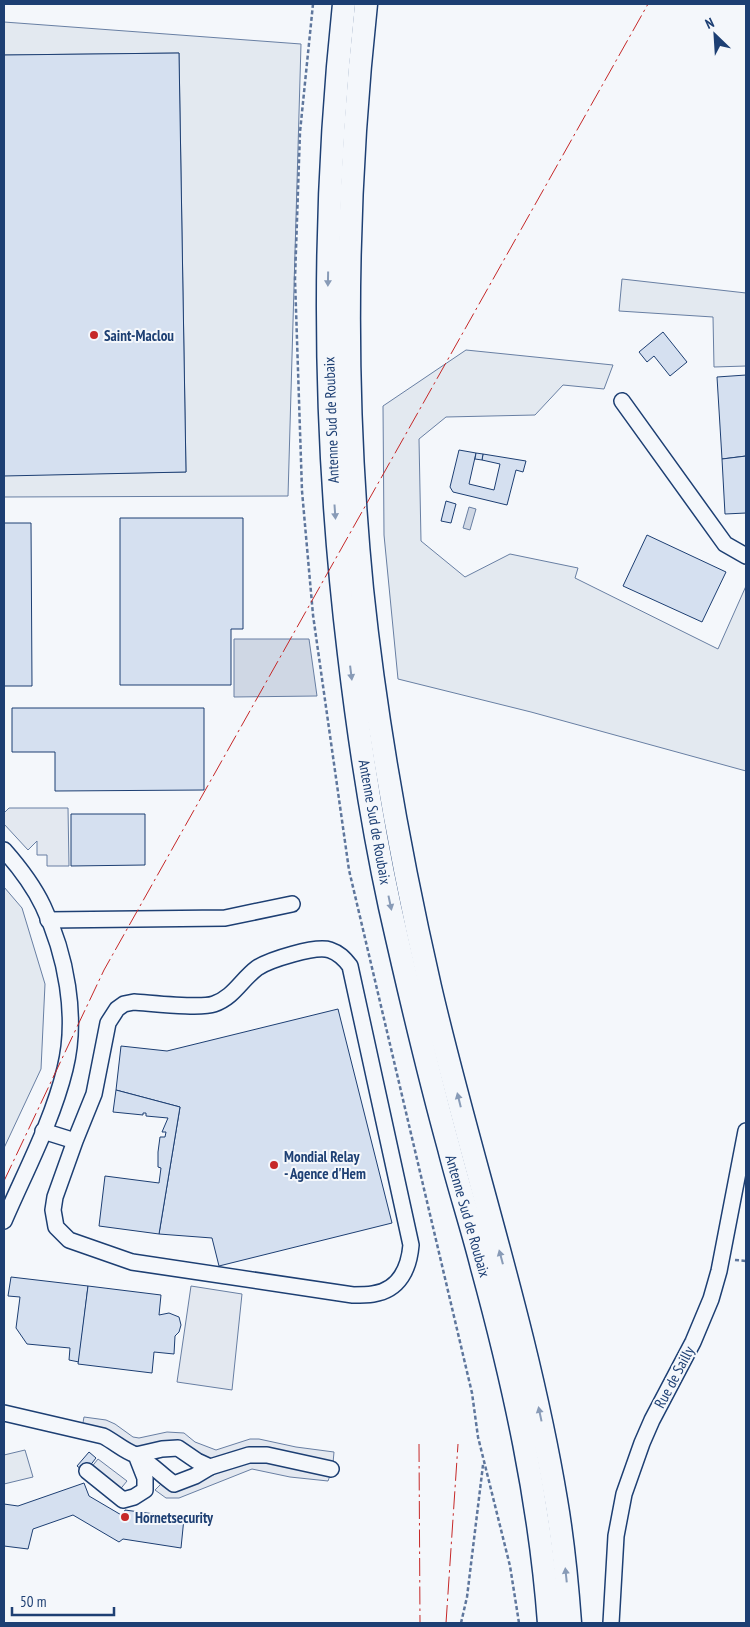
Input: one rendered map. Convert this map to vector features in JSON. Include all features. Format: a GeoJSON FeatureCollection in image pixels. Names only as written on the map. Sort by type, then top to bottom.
{"type":"FeatureCollection","features":[{"type":"Feature","properties":{"kind":"highway"},"geometry":{"type":"LineString","coordinates":[[329,249],[320,197],[319,174],[330,4]]}},
{"type":"Feature","properties":{"kind":"highway","name":"Antenne Sud de Roubaix"},"geometry":{"type":"LineString","coordinates":[[344,4],[333,133],[328,365],[334,501],[343,607],[365,771],[382,866],[448,1146],[482,1267],[515,1399],[531,1478],[542,1547],[549,1623]]}},
{"type":"Feature","properties":{"kind":"highway","name":"Antenne Sud de Roubaix"},"geometry":{"type":"LineString","coordinates":[[366,4],[353,155],[349,319],[354,477],[365,612],[384,752],[401,853],[431,990],[532,1377],[556,1500],[562,1539],[570,1623]]}},
{"type":"Feature","properties":{"kind":"street"},"geometry":{"type":"LineString","coordinates":[[622,401],[725,544],[745,553]]}},
{"type":"Feature","properties":{"kind":"street"},"geometry":{"type":"LineString","coordinates":[[4,850],[30,884],[43,906],[58,949],[69,1004],[68,1050],[55,1102],[4,1221]]}},
{"type":"Feature","properties":{"kind":"street"},"geometry":{"type":"LineString","coordinates":[[48,920],[225,918],[292,904]]}},
{"type":"Feature","properties":{"kind":"street"},"geometry":{"type":"LineString","coordinates":[[317,949],[328,949],[343,957],[350,966],[411,1245],[409,1261],[404,1275],[388,1289],[374,1294],[353,1295],[132,1262],[69,1240],[56,1227],[53,1210],[54,1197],[75,1141],[94,1094],[108,1023],[117,1009],[124,1004],[134,1002],[211,1005],[230,995],[257,968],[266,962],[317,949]]}},
{"type":"Feature","properties":{"kind":"street"},"geometry":{"type":"LineString","coordinates":[[43,1131],[75,1141]]}},
{"type":"Feature","properties":{"kind":"street","name":"Rue de Sailly"},"geometry":{"type":"LineString","coordinates":[[611,1623],[616,1536],[624,1494],[652,1420],[693,1342],[711,1299],[719,1271],[746,1131]]}},
{"type":"Feature","properties":{"kind":"street"},"geometry":{"type":"LineString","coordinates":[[4,1413],[103,1436],[114,1441],[128,1452],[149,1462],[160,1474],[174,1484],[210,1467],[249,1455],[267,1456],[331,1469]]}},
{"type":"Feature","properties":{"kind":"street"},"geometry":{"type":"LineString","coordinates":[[136,1455],[162,1449],[178,1448],[210,1467]]}},
{"type":"Feature","properties":{"kind":"street"},"geometry":{"type":"LineString","coordinates":[[87,1472],[123,1500],[134,1497],[145,1490],[145,1478],[136,1455]]}},
{"type":"Feature","properties":{"kind":"path"},"geometry":{"type":"LineString","coordinates":[[307,65],[313,4]]}},
{"type":"Feature","properties":{"kind":"path"},"geometry":{"type":"LineString","coordinates":[[461,1623],[467,1597],[484,1461]]}},
{"type":"Feature","properties":{"kind":"shaded area"},"geometry":{"type":"Polygon","coordinates":[[[4,22],[301,44],[288,496],[4,497],[4,475],[186,472],[179,53],[4,55],[4,22]]]}},
{"type":"Feature","properties":{"kind":"shaded area"},"geometry":{"type":"Polygon","coordinates":[[[622,279],[746,293],[746,366],[714,367],[713,317],[619,311],[622,279]]]}},
{"type":"Feature","properties":{"kind":"shaded area"},"geometry":{"type":"Polygon","coordinates":[[[466,350],[613,365],[604,389],[563,385],[535,415],[446,417],[419,439],[421,541],[465,577],[510,554],[578,568],[575,578],[718,649],[746,586],[746,771],[531,712],[398,679],[384,535],[383,406],[466,350]]]}},
{"type":"Feature","properties":{"kind":"shaded area"},"geometry":{"type":"Polygon","coordinates":[[[469,507],[476,509],[470,530],[463,528],[469,507]]]}},
{"type":"Feature","properties":{"kind":"shaded area"},"geometry":{"type":"Polygon","coordinates":[[[234,639],[309,639],[317,696],[234,697],[234,639]]]}},
{"type":"Feature","properties":{"kind":"shaded area"},"geometry":{"type":"Polygon","coordinates":[[[9,808],[68,808],[69,866],[47,866],[47,855],[37,855],[37,841],[28,850],[4,824],[4,813],[9,808]]]}},
{"type":"Feature","properties":{"kind":"shaded area"},"geometry":{"type":"Polygon","coordinates":[[[4,887],[22,908],[45,984],[41,1069],[4,1148],[4,887]]]}},
{"type":"Feature","properties":{"kind":"shaded area"},"geometry":{"type":"Polygon","coordinates":[[[191,1286],[242,1294],[232,1390],[177,1382],[191,1286]]]}},
{"type":"Feature","properties":{"kind":"shaded area"},"geometry":{"type":"Polygon","coordinates":[[[84,1417],[106,1420],[133,1437],[139,1438],[167,1432],[184,1433],[195,1442],[216,1450],[250,1439],[259,1439],[296,1447],[334,1452],[333,1463],[211,1460],[134,1449],[82,1428],[84,1417]]]}},
{"type":"Feature","properties":{"kind":"shaded area"},"geometry":{"type":"Polygon","coordinates":[[[25,1450],[33,1477],[4,1484],[4,1455],[25,1450]]]}},
{"type":"Feature","properties":{"kind":"shaded area"},"geometry":{"type":"Polygon","coordinates":[[[98,1459],[127,1481],[118,1492],[90,1469],[98,1459]]]}},
{"type":"Feature","properties":{"kind":"shaded area"},"geometry":{"type":"Polygon","coordinates":[[[252,1460],[331,1473],[328,1481],[290,1477],[252,1469],[179,1498],[166,1498],[155,1490],[162,1483],[190,1483],[252,1460]]]}},
{"type":"Feature","properties":{"kind":"building","name":"Saint-Maclou"},"geometry":{"type":"Polygon","coordinates":[[[179,53],[186,472],[4,476],[4,55],[179,53]]]}},
{"type":"Feature","properties":{"kind":"building"},"geometry":{"type":"Polygon","coordinates":[[[663,332],[687,362],[670,376],[654,356],[647,362],[639,352],[663,332]]]}},
{"type":"Feature","properties":{"kind":"building"},"geometry":{"type":"Polygon","coordinates":[[[746,375],[746,456],[722,459],[717,377],[746,375]]]}},
{"type":"Feature","properties":{"kind":"building"},"geometry":{"type":"Polygon","coordinates":[[[459,450],[476,453],[469,484],[494,490],[500,464],[482,460],[483,454],[526,461],[523,472],[516,470],[507,505],[453,492],[450,487],[459,450]]]}},
{"type":"Feature","properties":{"kind":"building"},"geometry":{"type":"Polygon","coordinates":[[[476,453],[483,454],[482,460],[475,459],[476,453]]]}},
{"type":"Feature","properties":{"kind":"building"},"geometry":{"type":"Polygon","coordinates":[[[746,456],[746,513],[725,514],[722,459],[746,456]]]}},
{"type":"Feature","properties":{"kind":"building"},"geometry":{"type":"Polygon","coordinates":[[[446,501],[456,504],[451,523],[441,521],[446,501]]]}},
{"type":"Feature","properties":{"kind":"building"},"geometry":{"type":"Polygon","coordinates":[[[120,518],[243,518],[243,629],[231,629],[231,685],[120,685],[120,518]]]}},
{"type":"Feature","properties":{"kind":"building"},"geometry":{"type":"Polygon","coordinates":[[[4,523],[31,523],[32,686],[4,686],[4,523]]]}},
{"type":"Feature","properties":{"kind":"building"},"geometry":{"type":"Polygon","coordinates":[[[647,535],[726,572],[702,622],[623,586],[647,535]]]}},
{"type":"Feature","properties":{"kind":"building"},"geometry":{"type":"Polygon","coordinates":[[[12,708],[204,708],[204,790],[55,791],[55,752],[12,752],[12,708]]]}},
{"type":"Feature","properties":{"kind":"building"},"geometry":{"type":"Polygon","coordinates":[[[71,814],[145,814],[145,865],[71,866],[71,814]]]}},
{"type":"Feature","properties":{"kind":"building","name":"Mondial Relay - Agence d'Hem"},"geometry":{"type":"Polygon","coordinates":[[[338,1009],[392,1223],[219,1266],[212,1238],[159,1234],[180,1107],[116,1090],[121,1046],[167,1051],[338,1009]]]}},
{"type":"Feature","properties":{"kind":"building"},"geometry":{"type":"Polygon","coordinates":[[[116,1090],[180,1107],[159,1234],[99,1226],[105,1176],[159,1183],[161,1168],[158,1167],[158,1152],[160,1137],[165,1137],[166,1132],[162,1132],[168,1118],[146,1116],[146,1113],[143,1113],[143,1115],[113,1112],[116,1090]]]}},
{"type":"Feature","properties":{"kind":"building"},"geometry":{"type":"Polygon","coordinates":[[[11,1277],[88,1286],[79,1362],[69,1360],[70,1348],[27,1344],[16,1328],[20,1297],[8,1296],[11,1277]]]}},
{"type":"Feature","properties":{"kind":"building"},"geometry":{"type":"Polygon","coordinates":[[[88,1286],[161,1295],[159,1315],[169,1313],[179,1317],[181,1325],[179,1332],[175,1336],[174,1354],[154,1352],[152,1373],[78,1364],[88,1286]]]}},
{"type":"Feature","properties":{"kind":"building"},"geometry":{"type":"Polygon","coordinates":[[[89,1452],[96,1458],[85,1472],[77,1466],[89,1452]]]}},
{"type":"Feature","properties":{"kind":"building","name":"Hornetsecurity"},"geometry":{"type":"Polygon","coordinates":[[[84,1483],[89,1496],[123,1516],[125,1510],[184,1518],[181,1548],[123,1539],[119,1542],[73,1515],[33,1529],[28,1549],[4,1546],[4,1504],[18,1506],[84,1483]]]}},
{"type":"Feature","properties":{"kind":"power"},"geometry":{"type":"LineString","coordinates":[[4,1181],[104,970],[648,4]]}},
{"type":"Feature","properties":{"kind":"power"},"geometry":{"type":"LineString","coordinates":[[419,1444],[420,1623]]}},
{"type":"Feature","properties":{"kind":"power"},"geometry":{"type":"LineString","coordinates":[[446,1623],[458,1444]]}},
{"type":"Feature","properties":{"kind":"place","name":"Saint-Maclou"},"geometry":{"type":"Point","coordinates":[94,335]}},
{"type":"Feature","properties":{"kind":"place","name":"Mondial Relay - Agence d'Hem"},"geometry":{"type":"Point","coordinates":[274,1165]}},
{"type":"Feature","properties":{"kind":"place","name":"Hornetsecurity"},"geometry":{"type":"Point","coordinates":[125,1517]}}]}
